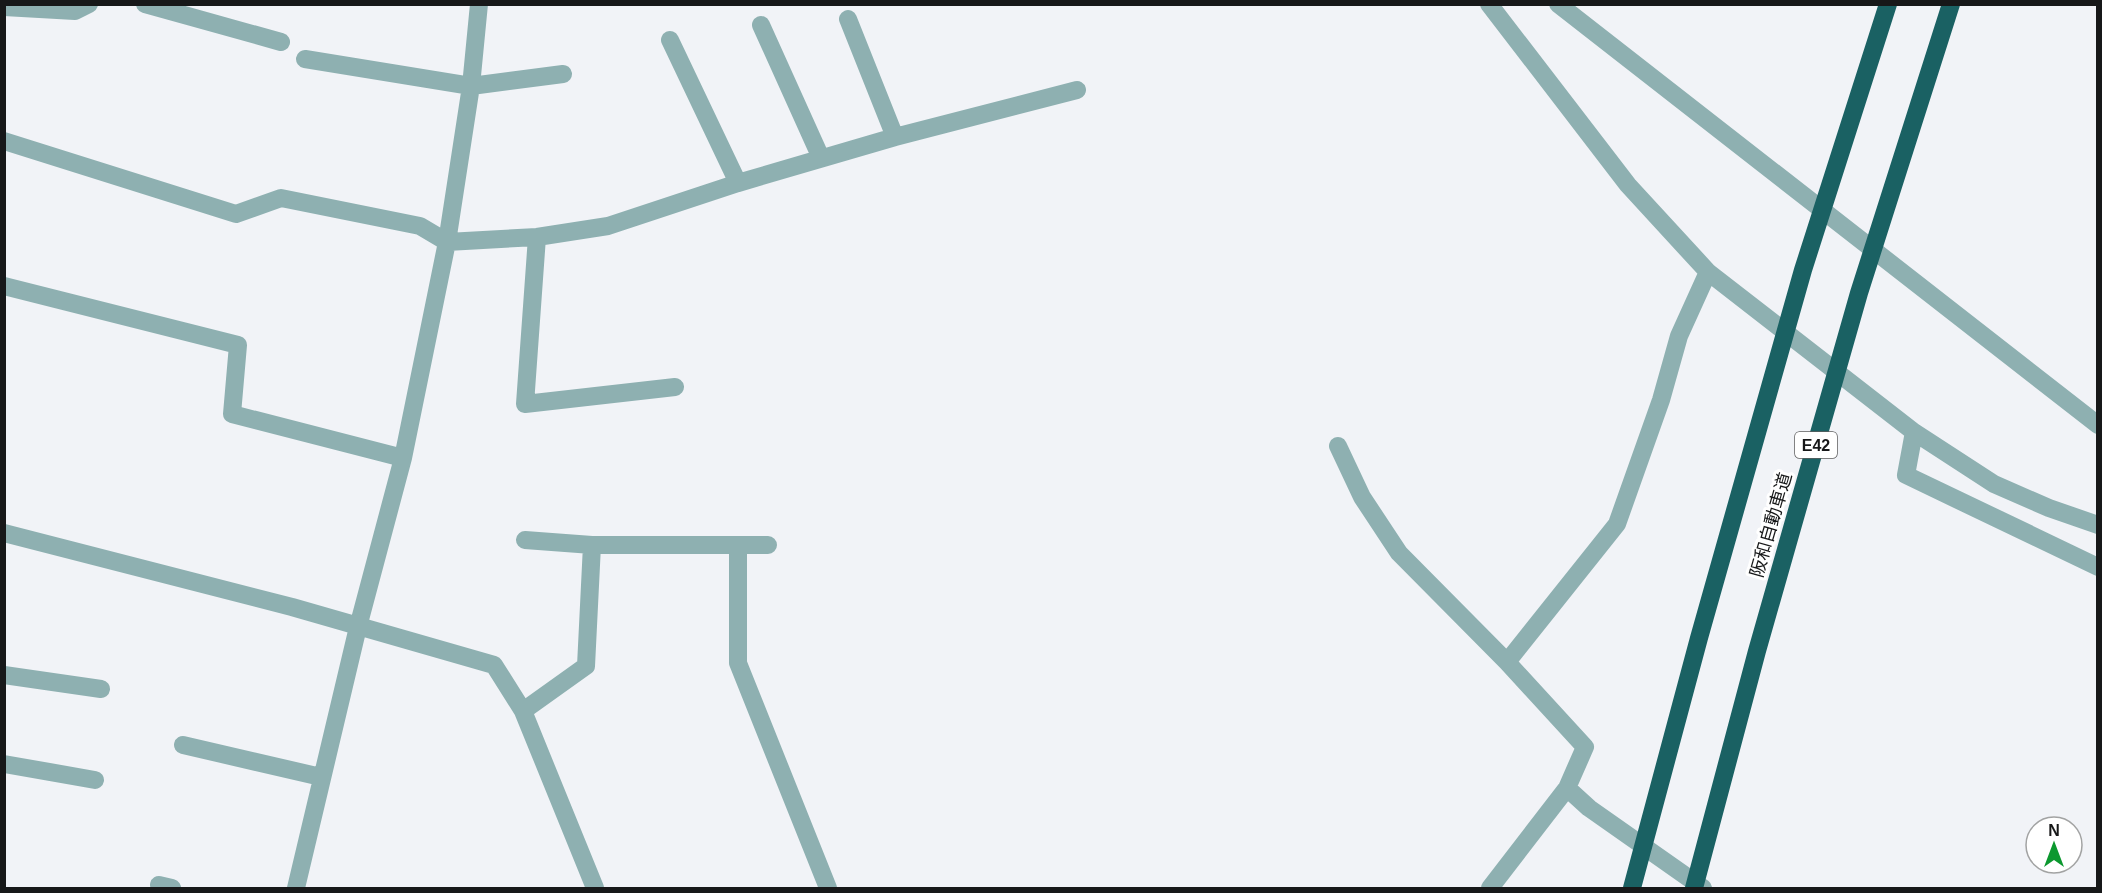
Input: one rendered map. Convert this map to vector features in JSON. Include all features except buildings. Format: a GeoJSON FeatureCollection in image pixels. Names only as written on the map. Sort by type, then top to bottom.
{"type":"FeatureCollection","features":[{"type":"Feature","properties":{"kind":"highway"},"geometry":{"type":"LineString","coordinates":[[1632,888],[1698,638],[1803,270],[1888,4]]}},
{"type":"Feature","properties":{"kind":"highway","name":"阪和自動車道"},"geometry":{"type":"LineString","coordinates":[[1694,888],[1757,651],[1859,293],[1951,4]]}},
{"type":"Feature","properties":{"kind":"street"},"geometry":{"type":"LineString","coordinates":[[4,7],[75,11],[89,4]]}},
{"type":"Feature","properties":{"kind":"street"},"geometry":{"type":"LineString","coordinates":[[145,4],[281,42]]}},
{"type":"Feature","properties":{"kind":"street"},"geometry":{"type":"LineString","coordinates":[[296,888],[358,627],[403,458],[447,242],[471,86],[479,4]]}},
{"type":"Feature","properties":{"kind":"street"},"geometry":{"type":"LineString","coordinates":[[1489,4],[1628,185],[1708,272],[1914,432],[1994,484],[2049,508],[2097,525]]}},
{"type":"Feature","properties":{"kind":"street"},"geometry":{"type":"LineString","coordinates":[[1558,4],[2097,425]]}},
{"type":"Feature","properties":{"kind":"street"},"geometry":{"type":"LineString","coordinates":[[848,19],[895,137]]}},
{"type":"Feature","properties":{"kind":"street"},"geometry":{"type":"LineString","coordinates":[[761,25],[821,158]]}},
{"type":"Feature","properties":{"kind":"street"},"geometry":{"type":"LineString","coordinates":[[670,40],[738,183]]}},
{"type":"Feature","properties":{"kind":"street"},"geometry":{"type":"LineString","coordinates":[[305,59],[471,86],[563,74]]}},
{"type":"Feature","properties":{"kind":"street"},"geometry":{"type":"LineString","coordinates":[[4,141],[236,214],[281,198],[420,226],[447,242],[537,237],[608,226],[821,158],[1077,90]]}},
{"type":"Feature","properties":{"kind":"street"},"geometry":{"type":"LineString","coordinates":[[537,237],[525,404],[675,387]]}},
{"type":"Feature","properties":{"kind":"street"},"geometry":{"type":"LineString","coordinates":[[1507,662],[1617,524],[1661,400],[1679,336],[1708,272]]}},
{"type":"Feature","properties":{"kind":"street"},"geometry":{"type":"LineString","coordinates":[[4,286],[238,345],[232,414],[403,458]]}},
{"type":"Feature","properties":{"kind":"street"},"geometry":{"type":"LineString","coordinates":[[1914,432],[1906,475],[2097,567]]}},
{"type":"Feature","properties":{"kind":"street"},"geometry":{"type":"LineString","coordinates":[[1338,446],[1362,497],[1399,553],[1507,662],[1585,747],[1568,788],[1490,888]]}},
{"type":"Feature","properties":{"kind":"street"},"geometry":{"type":"LineString","coordinates":[[4,533],[494,665],[523,711],[595,888]]}},
{"type":"Feature","properties":{"kind":"street"},"geometry":{"type":"LineString","coordinates":[[525,540],[592,545],[768,545]]}},
{"type":"Feature","properties":{"kind":"street"},"geometry":{"type":"LineString","coordinates":[[523,711],[586,666],[592,545]]}},
{"type":"Feature","properties":{"kind":"street"},"geometry":{"type":"LineString","coordinates":[[738,546],[738,663],[828,888]]}},
{"type":"Feature","properties":{"kind":"street"},"geometry":{"type":"LineString","coordinates":[[4,675],[101,689]]}},
{"type":"Feature","properties":{"kind":"street"},"geometry":{"type":"LineString","coordinates":[[183,745],[321,777]]}},
{"type":"Feature","properties":{"kind":"street"},"geometry":{"type":"LineString","coordinates":[[4,764],[95,780]]}},
{"type":"Feature","properties":{"kind":"street"},"geometry":{"type":"LineString","coordinates":[[1568,788],[1589,808],[1702,888]]}}]}
